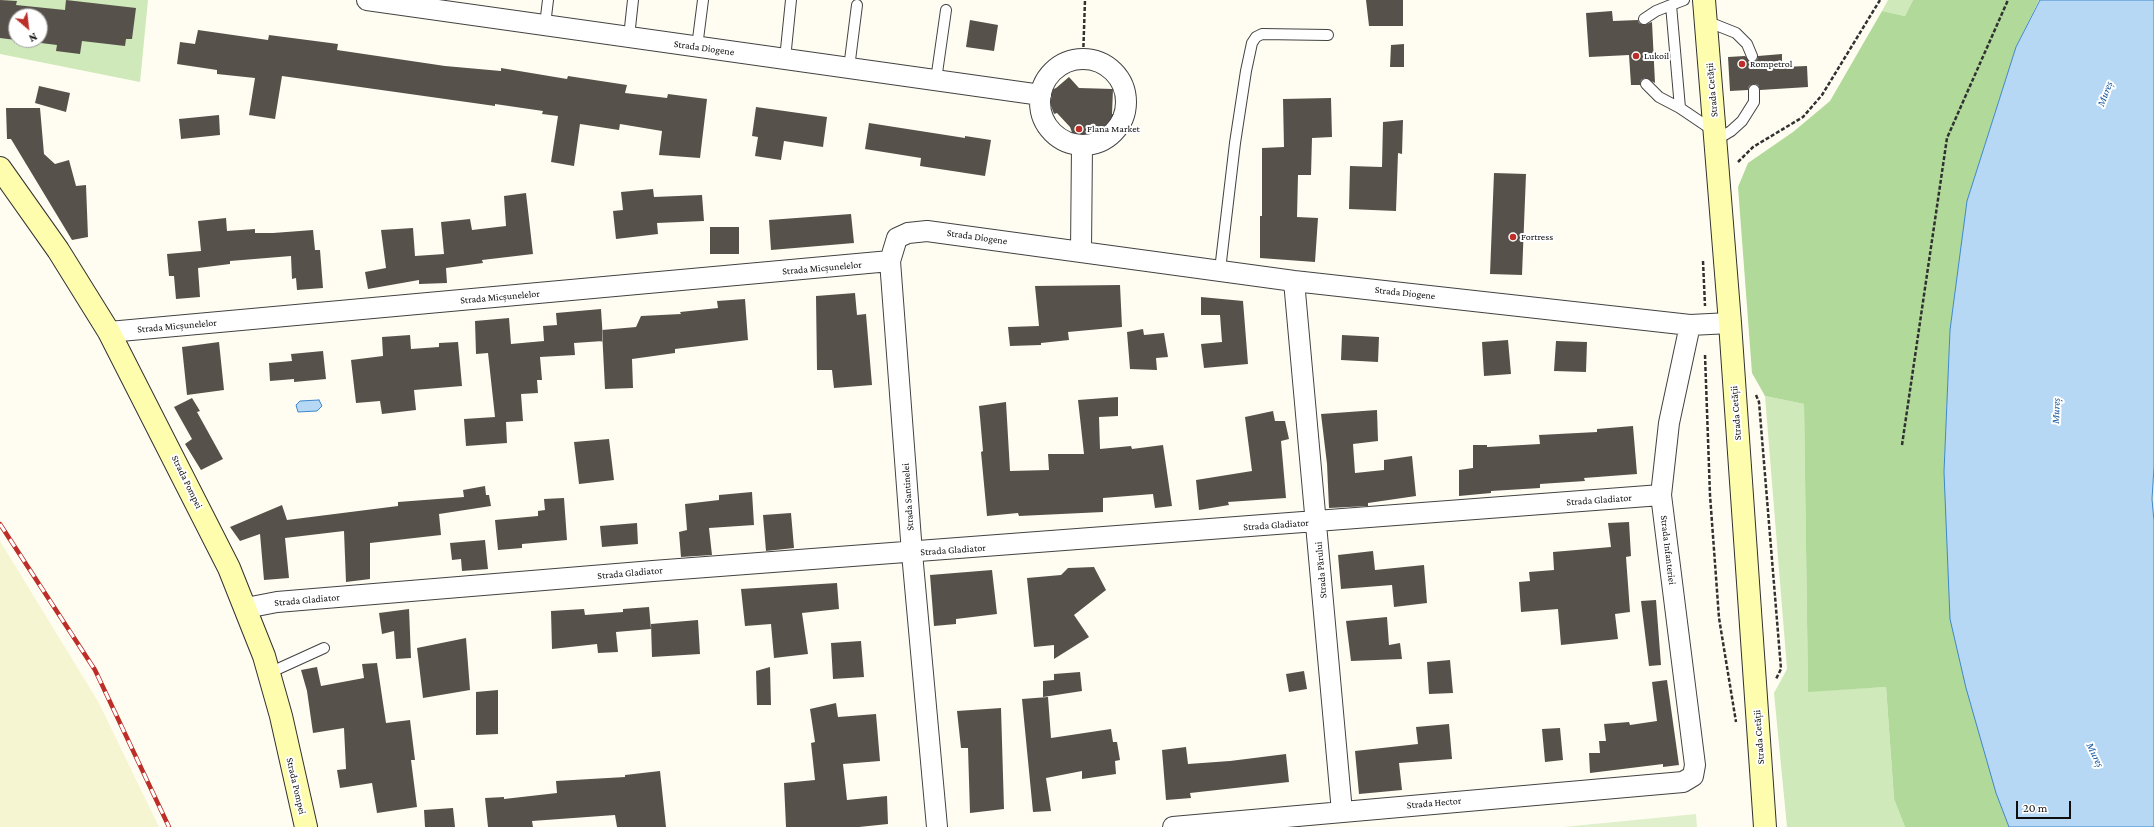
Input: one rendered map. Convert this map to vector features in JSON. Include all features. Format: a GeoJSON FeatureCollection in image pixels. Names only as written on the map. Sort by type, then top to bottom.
{"type":"FeatureCollection","features":[{"type":"Feature","properties":{"kind":"street","name":"Strada Diogene"},"geometry":{"type":"LineString","coordinates":[[367,0],[1041,95]]}},
{"type":"Feature","properties":{"kind":"street","name":"Strada Cetății"},"geometry":{"type":"LineString","coordinates":[[1704,0],[1730,323],[1765,827]]}},
{"type":"Feature","properties":{"kind":"street"},"geometry":{"type":"LineString","coordinates":[[1083,59],[1097,61],[1109,68],[1118,77],[1125,89],[1127,103],[1124,116],[1113,133],[1096,144],[1082,146],[1068,143],[1055,135],[1046,124],[1041,110],[1041,95],[1044,84],[1051,74],[1060,66],[1071,61],[1083,59]]}},
{"type":"Feature","properties":{"kind":"street"},"geometry":{"type":"LineString","coordinates":[[1081,252],[1082,146]]}},
{"type":"Feature","properties":{"kind":"street","name":"Strada Pompei"},"geometry":{"type":"LineString","coordinates":[[0,168],[58,250],[109,332],[226,561],[246,608],[269,673],[281,716],[306,827]]}},
{"type":"Feature","properties":{"kind":"street","name":"Strada Diogene"},"geometry":{"type":"LineString","coordinates":[[890,261],[897,238],[908,233],[927,230],[1294,281],[1698,325],[1730,323]]}},
{"type":"Feature","properties":{"kind":"street","name":"Strada Micșunelelor"},"geometry":{"type":"LineString","coordinates":[[109,332],[890,261]]}},
{"type":"Feature","properties":{"kind":"street","name":"Strada Santinelei"},"geometry":{"type":"LineString","coordinates":[[890,261],[912,553],[937,827]]}},
{"type":"Feature","properties":{"kind":"street","name":"Strada Părului"},"geometry":{"type":"LineString","coordinates":[[1294,281],[1316,522],[1330,817]]}},
{"type":"Feature","properties":{"kind":"street","name":"Strada Infanteriei"},"geometry":{"type":"LineString","coordinates":[[1693,776],[1694,757],[1661,495],[1669,423],[1698,325]]}},
{"type":"Feature","properties":{"kind":"street","name":"Strada Gladiator"},"geometry":{"type":"LineString","coordinates":[[246,608],[277,602],[645,571],[912,553],[1661,495]]}},
{"type":"Feature","properties":{"kind":"street","name":"Strada Hector"},"geometry":{"type":"LineString","coordinates":[[1173,827],[1330,817],[1683,782],[1693,776]]}},
{"type":"Feature","properties":{"kind":"lane"},"geometry":{"type":"LineString","coordinates":[[545,25],[548,0]]}},
{"type":"Feature","properties":{"kind":"lane"},"geometry":{"type":"LineString","coordinates":[[629,37],[633,0]]}},
{"type":"Feature","properties":{"kind":"lane"},"geometry":{"type":"LineString","coordinates":[[697,47],[703,0]]}},
{"type":"Feature","properties":{"kind":"lane"},"geometry":{"type":"LineString","coordinates":[[785,59],[791,0]]}},
{"type":"Feature","properties":{"kind":"lane"},"geometry":{"type":"LineString","coordinates":[[1644,19],[1656,11],[1684,0]]}},
{"type":"Feature","properties":{"kind":"lane"},"geometry":{"type":"LineString","coordinates":[[849,68],[857,5]]}},
{"type":"Feature","properties":{"kind":"lane"},"geometry":{"type":"LineString","coordinates":[[1671,5],[1680,108]]}},
{"type":"Feature","properties":{"kind":"lane"},"geometry":{"type":"LineString","coordinates":[[936,80],[946,10]]}},
{"type":"Feature","properties":{"kind":"lane"},"geometry":{"type":"LineString","coordinates":[[1706,22],[1736,33],[1747,44],[1752,56]]}},
{"type":"Feature","properties":{"kind":"lane"},"geometry":{"type":"LineString","coordinates":[[1220,270],[1235,143],[1252,43],[1256,37],[1262,34],[1328,35]]}},
{"type":"Feature","properties":{"kind":"lane"},"geometry":{"type":"LineString","coordinates":[[1646,84],[1659,97],[1680,108],[1716,136],[1731,131],[1742,121],[1754,102],[1754,90]]}},
{"type":"Feature","properties":{"kind":"lane"},"geometry":{"type":"LineString","coordinates":[[269,673],[324,648]]}},
{"type":"Feature","properties":{"kind":"path"},"geometry":{"type":"LineString","coordinates":[[1083,59],[1085,0]]}},
{"type":"Feature","properties":{"kind":"path"},"geometry":{"type":"LineString","coordinates":[[1719,178],[1730,172],[1741,158],[1753,147],[1803,116],[1822,95],[1880,0]]}},
{"type":"Feature","properties":{"kind":"path"},"geometry":{"type":"LineString","coordinates":[[1902,445],[1947,138],[2008,0]]}},
{"type":"Feature","properties":{"kind":"path"},"geometry":{"type":"LineString","coordinates":[[1702,253],[1698,325],[1704,350],[1710,496],[1719,618],[1736,724]]}},
{"type":"Feature","properties":{"kind":"green space"},"geometry":{"type":"Polygon","coordinates":[[[0,0],[148,0],[140,82],[0,54],[0,0]]]}},
{"type":"Feature","properties":{"kind":"green space"},"geometry":{"type":"Polygon","coordinates":[[[1888,0],[1913,0],[1905,16],[1882,11],[1888,0]]]}},
{"type":"Feature","properties":{"kind":"green space"},"geometry":{"type":"Polygon","coordinates":[[[1913,0],[2039,0],[2016,47],[1967,201],[1950,330],[1944,472],[1996,793],[2009,827],[1905,827],[1894,799],[1886,687],[1808,692],[1804,404],[1765,396],[1752,373],[1738,187],[1748,163],[1793,132],[1830,101],[1882,11],[1905,16],[1913,0]]]}},
{"type":"Feature","properties":{"kind":"green space"},"geometry":{"type":"Polygon","coordinates":[[[1765,396],[1804,404],[1808,691],[1886,687],[1894,799],[1905,827],[1787,827],[1774,693],[1787,669],[1765,396]]]}},
{"type":"Feature","properties":{"kind":"green space"},"geometry":{"type":"Polygon","coordinates":[[[0,541],[99,703],[159,827],[0,827],[0,541]]]}},
{"type":"Feature","properties":{"kind":"green space"},"geometry":{"type":"Polygon","coordinates":[[[1696,814],[1697,827],[1563,827],[1696,814]]]}},
{"type":"Feature","properties":{"kind":"sand"},"geometry":{"type":"Polygon","coordinates":[[[2154,467],[2154,521],[2152,499],[2154,467]]]}},
{"type":"Feature","properties":{"kind":"water","name":"Mureș"},"geometry":{"type":"Polygon","coordinates":[[[2040,0],[2154,0],[2154,467],[2152,499],[2154,521],[2154,827],[2009,827],[1996,793],[1966,688],[1950,619],[1944,472],[1950,330],[1967,201],[2016,47],[2040,0]]]}},
{"type":"Feature","properties":{"kind":"water"},"geometry":{"type":"Polygon","coordinates":[[[319,400],[322,406],[317,411],[298,412],[296,405],[300,401],[319,400]]]}},
{"type":"Feature","properties":{"kind":"building"},"geometry":{"type":"Polygon","coordinates":[[[0,0],[17,1],[16,5],[45,8],[8,8],[8,39],[0,38],[0,0]]]}},
{"type":"Feature","properties":{"kind":"building"},"geometry":{"type":"Polygon","coordinates":[[[66,0],[136,8],[132,39],[126,39],[125,46],[82,41],[80,54],[56,51],[57,45],[48,44],[48,8],[65,10],[66,0]]]}},
{"type":"Feature","properties":{"kind":"building"},"geometry":{"type":"Polygon","coordinates":[[[1366,0],[1403,0],[1403,26],[1369,26],[1366,0]]]}},
{"type":"Feature","properties":{"kind":"building"},"geometry":{"type":"Polygon","coordinates":[[[1612,11],[1613,21],[1638,20],[1639,23],[1644,25],[1652,22],[1655,83],[1645,78],[1641,80],[1640,85],[1631,85],[1629,55],[1589,57],[1586,13],[1612,11]]]}},
{"type":"Feature","properties":{"kind":"building"},"geometry":{"type":"Polygon","coordinates":[[[970,20],[998,25],[994,51],[966,47],[970,20]]]}},
{"type":"Feature","properties":{"kind":"building"},"geometry":{"type":"Polygon","coordinates":[[[198,30],[268,40],[269,35],[338,44],[337,50],[445,66],[501,71],[501,68],[567,79],[568,76],[627,85],[625,93],[667,98],[668,94],[707,99],[700,158],[659,155],[662,131],[620,124],[619,130],[580,124],[574,166],[551,162],[558,116],[542,114],[543,111],[495,104],[495,106],[282,76],[275,119],[249,115],[255,78],[217,74],[217,70],[177,64],[180,42],[195,44],[198,30]]]}},
{"type":"Feature","properties":{"kind":"building"},"geometry":{"type":"Polygon","coordinates":[[[1404,44],[1404,67],[1390,67],[1391,45],[1404,44]]]}},
{"type":"Feature","properties":{"kind":"building"},"geometry":{"type":"Polygon","coordinates":[[[1782,54],[1782,67],[1807,66],[1808,87],[1760,90],[1758,85],[1754,84],[1749,86],[1748,90],[1730,91],[1728,57],[1745,56],[1752,62],[1757,60],[1758,56],[1782,54]]]}},
{"type":"Feature","properties":{"kind":"building"},"geometry":{"type":"Polygon","coordinates":[[[1069,77],[1079,88],[1113,89],[1112,114],[1118,114],[1112,128],[1107,132],[1091,138],[1082,134],[1074,138],[1070,127],[1057,113],[1054,114],[1050,103],[1052,96],[1051,90],[1056,88],[1069,77]]]}},
{"type":"Feature","properties":{"kind":"building"},"geometry":{"type":"Polygon","coordinates":[[[39,86],[70,93],[66,112],[35,103],[39,86]]]}},
{"type":"Feature","properties":{"kind":"building"},"geometry":{"type":"Polygon","coordinates":[[[1331,98],[1332,137],[1312,138],[1311,175],[1298,175],[1297,217],[1318,218],[1315,262],[1260,258],[1260,216],[1262,216],[1262,148],[1284,147],[1283,99],[1331,98]]]}},
{"type":"Feature","properties":{"kind":"building"},"geometry":{"type":"Polygon","coordinates":[[[756,107],[827,117],[823,147],[784,141],[781,160],[755,156],[758,137],[752,136],[756,107]]]}},
{"type":"Feature","properties":{"kind":"building"},"geometry":{"type":"Polygon","coordinates":[[[6,108],[40,108],[44,154],[55,164],[69,160],[76,186],[86,185],[88,237],[72,240],[11,139],[7,139],[6,108]]]}},
{"type":"Feature","properties":{"kind":"building"},"geometry":{"type":"Polygon","coordinates":[[[219,115],[220,135],[181,139],[179,119],[219,115]]]}},
{"type":"Feature","properties":{"kind":"building"},"geometry":{"type":"Polygon","coordinates":[[[1403,120],[1402,154],[1398,153],[1396,211],[1349,209],[1350,166],[1382,167],[1383,122],[1403,120]]]}},
{"type":"Feature","properties":{"kind":"building"},"geometry":{"type":"Polygon","coordinates":[[[869,123],[965,138],[965,136],[991,140],[985,176],[920,166],[921,158],[865,149],[869,123]]]}},
{"type":"Feature","properties":{"kind":"building"},"geometry":{"type":"Polygon","coordinates":[[[1494,173],[1526,174],[1522,275],[1490,274],[1494,173]]]}},
{"type":"Feature","properties":{"kind":"building"},"geometry":{"type":"Polygon","coordinates":[[[653,189],[654,197],[702,195],[704,221],[657,223],[658,234],[616,239],[613,211],[623,210],[621,192],[653,189]]]}},
{"type":"Feature","properties":{"kind":"building"},"geometry":{"type":"Polygon","coordinates":[[[526,193],[533,254],[482,260],[483,263],[446,268],[447,283],[419,284],[419,280],[368,289],[365,272],[386,268],[381,230],[413,228],[415,256],[444,254],[441,222],[470,219],[472,230],[506,226],[504,196],[526,193]]]}},
{"type":"Feature","properties":{"kind":"building"},"geometry":{"type":"Polygon","coordinates":[[[851,214],[854,243],[771,250],[769,220],[851,214]]]}},
{"type":"Feature","properties":{"kind":"building"},"geometry":{"type":"Polygon","coordinates":[[[226,218],[227,231],[255,229],[255,233],[273,233],[313,230],[315,250],[320,250],[323,288],[297,290],[296,278],[292,279],[291,256],[230,261],[230,264],[198,268],[200,297],[176,299],[174,276],[169,276],[167,254],[201,251],[198,221],[226,218]]]}},
{"type":"Feature","properties":{"kind":"building"},"geometry":{"type":"Polygon","coordinates":[[[710,227],[739,227],[739,254],[710,254],[710,227]]]}},
{"type":"Feature","properties":{"kind":"building"},"geometry":{"type":"Polygon","coordinates":[[[1120,285],[1122,327],[1068,332],[1069,340],[1041,343],[1041,345],[1010,346],[1008,327],[1039,326],[1035,286],[1120,285]]]}},
{"type":"Feature","properties":{"kind":"building"},"geometry":{"type":"Polygon","coordinates":[[[855,293],[857,315],[866,314],[872,385],[834,388],[832,370],[817,370],[816,296],[855,293]]]}},
{"type":"Feature","properties":{"kind":"building"},"geometry":{"type":"Polygon","coordinates":[[[1201,297],[1243,301],[1248,364],[1204,368],[1201,344],[1222,342],[1220,315],[1201,315],[1201,297]]]}},
{"type":"Feature","properties":{"kind":"building"},"geometry":{"type":"Polygon","coordinates":[[[745,299],[748,340],[675,349],[675,353],[632,359],[633,388],[605,389],[602,330],[636,327],[641,316],[681,314],[680,312],[718,308],[717,301],[745,299]]]}},
{"type":"Feature","properties":{"kind":"building"},"geometry":{"type":"Polygon","coordinates":[[[601,309],[603,341],[574,343],[575,355],[540,357],[542,380],[537,380],[538,393],[521,394],[523,421],[506,422],[507,443],[466,446],[464,419],[495,417],[488,353],[476,354],[475,321],[509,318],[511,344],[544,341],[543,326],[557,325],[556,313],[601,309]]]}},
{"type":"Feature","properties":{"kind":"building"},"geometry":{"type":"Polygon","coordinates":[[[1143,329],[1144,335],[1164,333],[1168,357],[1156,358],[1157,370],[1130,369],[1127,332],[1143,329]]]}},
{"type":"Feature","properties":{"kind":"building"},"geometry":{"type":"Polygon","coordinates":[[[410,335],[411,349],[439,347],[439,343],[458,342],[462,386],[414,390],[416,410],[382,414],[380,401],[356,403],[351,360],[383,356],[382,337],[410,335]]]}},
{"type":"Feature","properties":{"kind":"building"},"geometry":{"type":"Polygon","coordinates":[[[1342,335],[1379,337],[1378,362],[1341,360],[1342,335]]]}},
{"type":"Feature","properties":{"kind":"building"},"geometry":{"type":"Polygon","coordinates":[[[1508,340],[1511,374],[1484,376],[1482,342],[1508,340]]]}},
{"type":"Feature","properties":{"kind":"building"},"geometry":{"type":"Polygon","coordinates":[[[1556,341],[1587,342],[1586,372],[1554,371],[1556,341]]]}},
{"type":"Feature","properties":{"kind":"building"},"geometry":{"type":"Polygon","coordinates":[[[219,342],[224,390],[187,395],[182,347],[219,342]]]}},
{"type":"Feature","properties":{"kind":"building"},"geometry":{"type":"Polygon","coordinates":[[[323,351],[326,379],[294,382],[294,379],[270,381],[269,363],[292,361],[291,354],[323,351]]]}},
{"type":"Feature","properties":{"kind":"building"},"geometry":{"type":"Polygon","coordinates":[[[1118,397],[1118,416],[1099,417],[1100,449],[1131,446],[1132,449],[1163,445],[1172,506],[1155,508],[1153,494],[1103,498],[1103,512],[1019,516],[1018,513],[987,516],[981,452],[983,451],[979,406],[1006,402],[1010,471],[1049,470],[1048,454],[1084,454],[1078,400],[1118,397]]]}},
{"type":"Feature","properties":{"kind":"building"},"geometry":{"type":"Polygon","coordinates":[[[192,398],[200,411],[197,412],[223,459],[201,470],[185,444],[192,439],[174,407],[192,398]]]}},
{"type":"Feature","properties":{"kind":"building"},"geometry":{"type":"Polygon","coordinates":[[[1377,410],[1378,441],[1353,444],[1355,473],[1384,470],[1384,460],[1412,456],[1416,496],[1368,503],[1368,506],[1329,508],[1327,464],[1321,414],[1377,410]]]}},
{"type":"Feature","properties":{"kind":"building"},"geometry":{"type":"Polygon","coordinates":[[[1273,411],[1275,421],[1285,421],[1289,439],[1281,441],[1286,498],[1228,502],[1229,505],[1199,510],[1196,480],[1252,471],[1245,417],[1273,411]]]}},
{"type":"Feature","properties":{"kind":"building"},"geometry":{"type":"Polygon","coordinates":[[[1633,426],[1637,474],[1584,478],[1585,481],[1540,484],[1540,488],[1491,491],[1491,493],[1459,496],[1459,470],[1473,468],[1473,445],[1487,445],[1487,447],[1540,444],[1539,435],[1597,432],[1597,429],[1633,426]]]}},
{"type":"Feature","properties":{"kind":"building"},"geometry":{"type":"Polygon","coordinates":[[[609,439],[614,480],[579,484],[574,442],[609,439]]]}},
{"type":"Feature","properties":{"kind":"building"},"geometry":{"type":"Polygon","coordinates":[[[485,486],[486,495],[489,495],[491,506],[439,514],[441,535],[370,543],[370,579],[346,582],[344,531],[285,538],[289,578],[264,580],[260,534],[240,541],[230,527],[282,505],[287,520],[398,506],[398,502],[464,497],[463,490],[485,486]]]}},
{"type":"Feature","properties":{"kind":"building"},"geometry":{"type":"Polygon","coordinates":[[[752,492],[754,525],[709,528],[712,555],[681,557],[679,532],[687,530],[685,504],[719,500],[719,495],[752,492]]]}},
{"type":"Feature","properties":{"kind":"building"},"geometry":{"type":"Polygon","coordinates":[[[564,498],[567,540],[522,544],[522,548],[498,550],[495,520],[538,516],[538,511],[545,510],[544,499],[564,498]]]}},
{"type":"Feature","properties":{"kind":"building"},"geometry":{"type":"Polygon","coordinates":[[[791,513],[794,548],[766,551],[763,515],[791,513]]]}},
{"type":"Feature","properties":{"kind":"building"},"geometry":{"type":"Polygon","coordinates":[[[1629,522],[1631,556],[1626,557],[1630,612],[1615,614],[1618,639],[1561,645],[1558,609],[1521,612],[1519,582],[1530,581],[1529,572],[1554,570],[1553,552],[1611,547],[1608,523],[1629,522]]]}},
{"type":"Feature","properties":{"kind":"building"},"geometry":{"type":"Polygon","coordinates":[[[637,523],[638,544],[602,547],[600,526],[637,523]]]}},
{"type":"Feature","properties":{"kind":"building"},"geometry":{"type":"Polygon","coordinates":[[[485,540],[488,569],[462,571],[461,559],[452,560],[450,543],[485,540]]]}},
{"type":"Feature","properties":{"kind":"building"},"geometry":{"type":"Polygon","coordinates":[[[1373,551],[1375,570],[1424,565],[1427,603],[1394,607],[1392,585],[1341,589],[1338,555],[1373,551]]]}},
{"type":"Feature","properties":{"kind":"building"},"geometry":{"type":"Polygon","coordinates":[[[1094,567],[1106,590],[1074,615],[1089,637],[1054,659],[1054,645],[1034,647],[1027,578],[1061,575],[1068,568],[1094,567]]]}},
{"type":"Feature","properties":{"kind":"building"},"geometry":{"type":"Polygon","coordinates":[[[992,570],[997,614],[956,619],[956,624],[934,626],[930,575],[992,570]]]}},
{"type":"Feature","properties":{"kind":"building"},"geometry":{"type":"Polygon","coordinates":[[[837,583],[839,609],[802,613],[808,654],[774,658],[771,624],[745,626],[741,589],[837,583]]]}},
{"type":"Feature","properties":{"kind":"building"},"geometry":{"type":"Polygon","coordinates":[[[1656,600],[1661,665],[1649,666],[1641,601],[1656,600]]]}},
{"type":"Feature","properties":{"kind":"building"},"geometry":{"type":"Polygon","coordinates":[[[649,607],[651,629],[616,632],[618,652],[598,653],[597,644],[552,649],[551,611],[584,609],[585,615],[623,612],[623,609],[649,607]]]}},
{"type":"Feature","properties":{"kind":"building"},"geometry":{"type":"Polygon","coordinates":[[[409,609],[411,658],[396,659],[394,631],[382,634],[379,613],[409,609]]]}},
{"type":"Feature","properties":{"kind":"building"},"geometry":{"type":"Polygon","coordinates":[[[1387,617],[1389,645],[1400,643],[1402,659],[1351,661],[1346,621],[1387,617]]]}},
{"type":"Feature","properties":{"kind":"building"},"geometry":{"type":"Polygon","coordinates":[[[698,620],[700,654],[652,657],[651,624],[698,620]]]}},
{"type":"Feature","properties":{"kind":"building"},"geometry":{"type":"Polygon","coordinates":[[[466,638],[470,690],[423,698],[417,648],[466,638]]]}},
{"type":"Feature","properties":{"kind":"building"},"geometry":{"type":"Polygon","coordinates":[[[861,641],[864,677],[833,679],[831,643],[861,641]]]}},
{"type":"Feature","properties":{"kind":"building"},"geometry":{"type":"Polygon","coordinates":[[[1450,660],[1453,693],[1429,694],[1427,662],[1450,660]]]}},
{"type":"Feature","properties":{"kind":"building"},"geometry":{"type":"Polygon","coordinates":[[[377,663],[386,723],[410,720],[415,760],[411,760],[417,807],[377,813],[372,783],[340,788],[337,770],[346,769],[344,728],[313,733],[307,691],[301,670],[317,667],[321,686],[364,678],[362,664],[377,663]]]}},
{"type":"Feature","properties":{"kind":"building"},"geometry":{"type":"Polygon","coordinates":[[[770,667],[771,705],[757,705],[756,671],[770,667]]]}},
{"type":"Feature","properties":{"kind":"building"},"geometry":{"type":"Polygon","coordinates":[[[1304,671],[1307,689],[1289,692],[1286,674],[1304,671]]]}},
{"type":"Feature","properties":{"kind":"building"},"geometry":{"type":"Polygon","coordinates":[[[1080,672],[1082,691],[1043,697],[1043,681],[1054,680],[1054,674],[1080,672]]]}},
{"type":"Feature","properties":{"kind":"building"},"geometry":{"type":"Polygon","coordinates":[[[1667,680],[1679,765],[1663,767],[1663,764],[1590,773],[1589,753],[1600,753],[1599,741],[1606,741],[1604,724],[1629,722],[1630,725],[1657,721],[1652,682],[1667,680]]]}},
{"type":"Feature","properties":{"kind":"building"},"geometry":{"type":"Polygon","coordinates":[[[498,690],[498,734],[476,735],[476,692],[498,690]]]}},
{"type":"Feature","properties":{"kind":"building"},"geometry":{"type":"Polygon","coordinates":[[[1048,697],[1051,738],[1111,729],[1113,742],[1117,742],[1120,760],[1115,761],[1116,774],[1082,779],[1082,771],[1046,778],[1051,811],[1033,812],[1022,699],[1048,697]]]}},
{"type":"Feature","properties":{"kind":"building"},"geometry":{"type":"Polygon","coordinates":[[[836,703],[838,717],[876,714],[880,761],[843,764],[847,800],[887,796],[888,824],[859,827],[786,827],[784,783],[815,780],[811,743],[815,742],[810,709],[836,703]]]}},
{"type":"Feature","properties":{"kind":"building"},"geometry":{"type":"Polygon","coordinates":[[[1001,708],[1004,809],[970,813],[968,748],[961,748],[957,711],[1001,708]]]}},
{"type":"Feature","properties":{"kind":"building"},"geometry":{"type":"Polygon","coordinates":[[[1449,724],[1452,759],[1399,763],[1402,790],[1359,794],[1355,751],[1418,744],[1416,727],[1449,724]]]}},
{"type":"Feature","properties":{"kind":"building"},"geometry":{"type":"Polygon","coordinates":[[[1560,728],[1563,760],[1545,762],[1542,729],[1560,728]]]}},
{"type":"Feature","properties":{"kind":"building"},"geometry":{"type":"Polygon","coordinates":[[[1186,747],[1188,764],[1230,761],[1286,754],[1289,782],[1190,793],[1191,798],[1166,800],[1162,750],[1186,747]]]}},
{"type":"Feature","properties":{"kind":"building"},"geometry":{"type":"Polygon","coordinates":[[[660,771],[666,827],[617,827],[615,815],[532,821],[533,827],[488,827],[485,798],[504,797],[504,799],[557,793],[556,781],[625,777],[625,775],[660,771]]]}},
{"type":"Feature","properties":{"kind":"building"},"geometry":{"type":"Polygon","coordinates":[[[453,808],[455,827],[425,827],[424,810],[453,808]]]}},
{"type":"Feature","properties":{"kind":"railway"},"geometry":{"type":"LineString","coordinates":[[0,524],[95,670],[169,827]]}},
{"type":"Feature","properties":{"kind":"place","name":"Lukoil"},"geometry":{"type":"Point","coordinates":[1636,56]}},
{"type":"Feature","properties":{"kind":"place","name":"Rompetrol"},"geometry":{"type":"Point","coordinates":[1742,64]}},
{"type":"Feature","properties":{"kind":"place","name":"Flana Market"},"geometry":{"type":"Point","coordinates":[1079,129]}},
{"type":"Feature","properties":{"kind":"place","name":"Fortress"},"geometry":{"type":"Point","coordinates":[1513,237]}}]}
